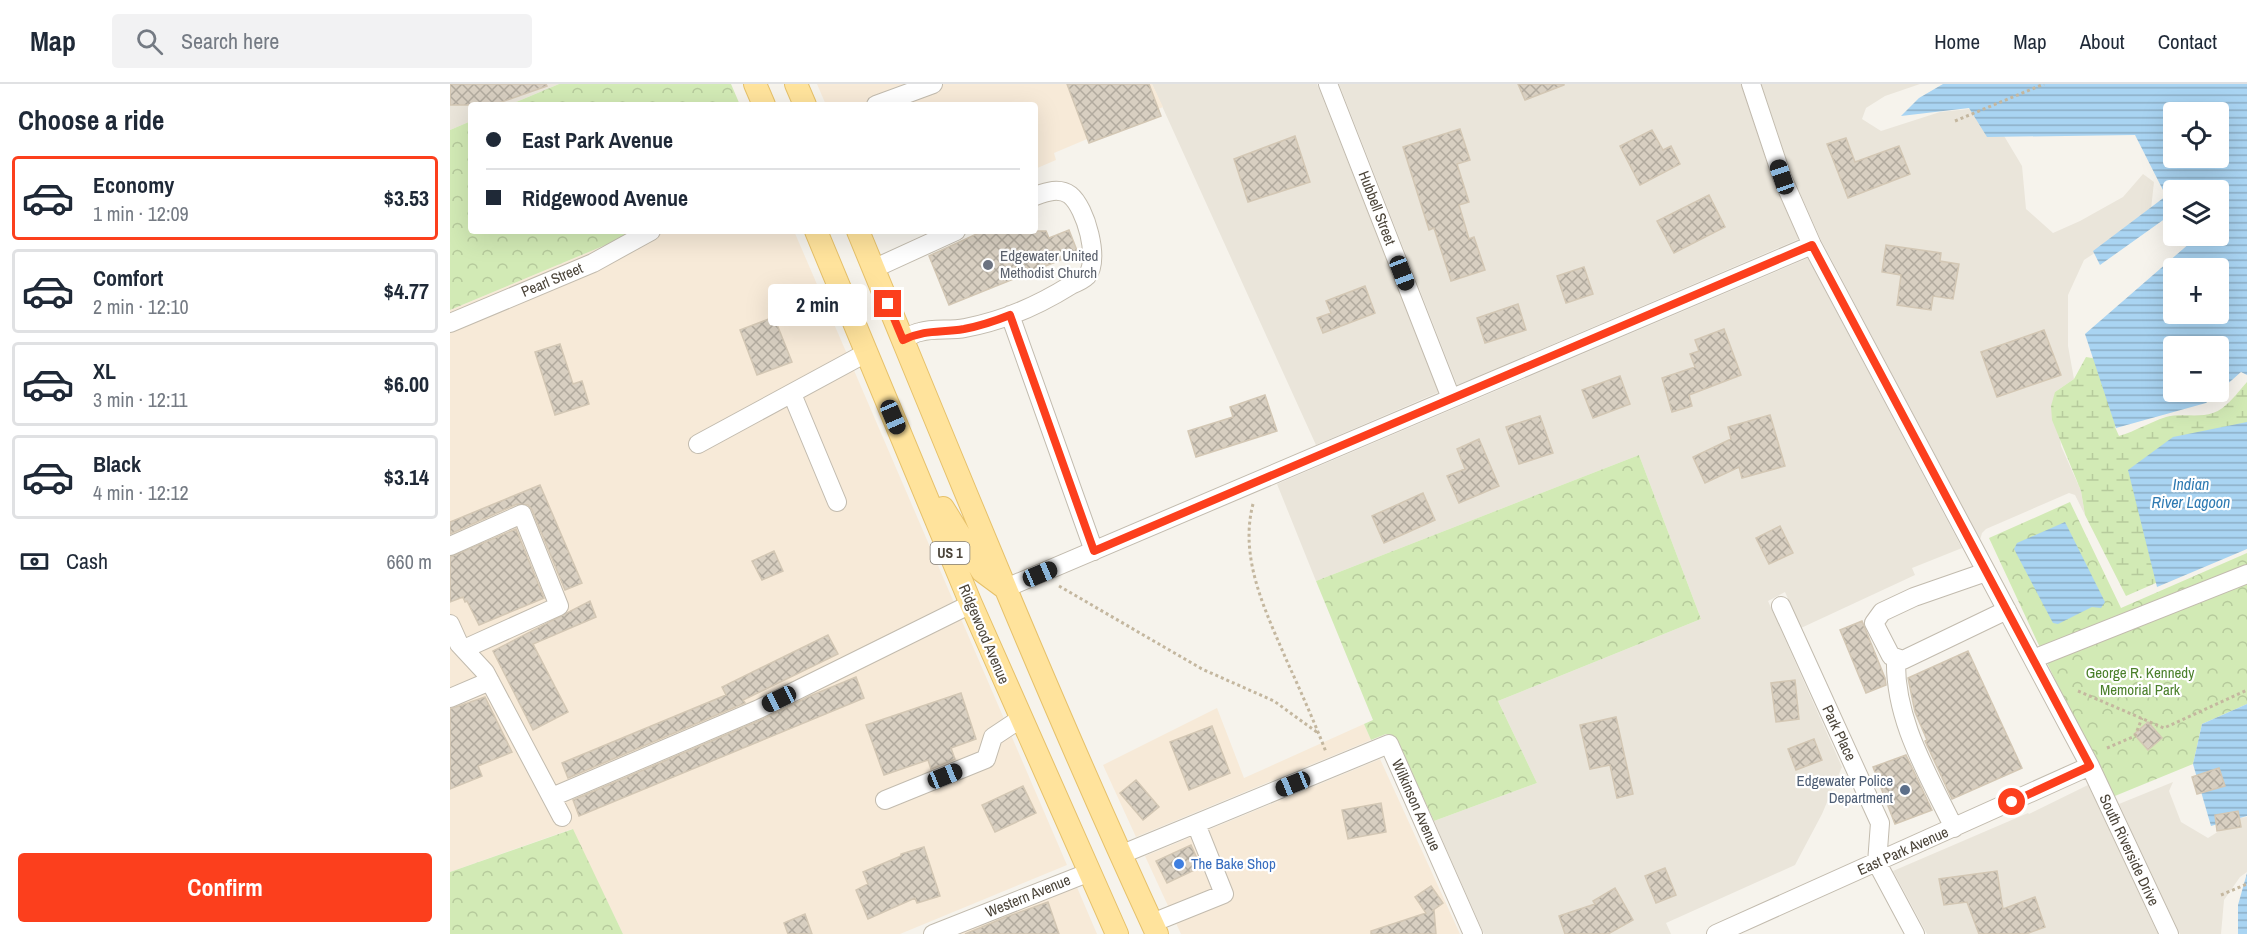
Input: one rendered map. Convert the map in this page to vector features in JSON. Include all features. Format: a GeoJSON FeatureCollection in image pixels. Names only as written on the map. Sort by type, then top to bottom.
{"type":"FeatureCollection","features":[{"type":"Feature","properties":{"kind":"main road"},"geometry":{"type":"LineString","coordinates":[[755,84],[763,102]]}},
{"type":"Feature","properties":{"kind":"main road"},"geometry":{"type":"LineString","coordinates":[[796,84],[804,102]]}},
{"type":"Feature","properties":{"kind":"main road","name":"Ridgewood Avenue"},"geometry":{"type":"LineString","coordinates":[[817,234],[970,604],[1117,934]]}},
{"type":"Feature","properties":{"kind":"main road","name":"US 1"},"geometry":{"type":"LineString","coordinates":[[859,234],[1006,588],[1120,855],[1154,928]]}},
{"type":"Feature","properties":{"kind":"main road"},"geometry":{"type":"LineString","coordinates":[[920,482],[937,498],[982,571],[1006,588]]}},
{"type":"Feature","properties":{"kind":"street"},"geometry":{"type":"LineString","coordinates":[[884,102],[933,84]]}},
{"type":"Feature","properties":{"kind":"street","name":"Hubbell Street"},"geometry":{"type":"LineString","coordinates":[[1328,84],[1452,398]]}},
{"type":"Feature","properties":{"kind":"street","name":"South Riverside Drive"},"geometry":{"type":"LineString","coordinates":[[1751,84],[1782,177],[1812,245],[2090,766],[2169,934]]}},
{"type":"Feature","properties":{"kind":"street"},"geometry":{"type":"LineString","coordinates":[[903,340],[920,332],[963,329],[994,321],[1046,301],[1086,276],[1094,262],[1092,244],[1080,210],[1071,195],[1060,191],[1038,195]]}},
{"type":"Feature","properties":{"kind":"street","name":"Pearl Street"},"geometry":{"type":"LineString","coordinates":[[450,323],[593,263],[646,234]]}},
{"type":"Feature","properties":{"kind":"street"},"geometry":{"type":"LineString","coordinates":[[873,268],[949,234]]}},
{"type":"Feature","properties":{"kind":"street"},"geometry":{"type":"LineString","coordinates":[[1006,588],[1812,245]]}},
{"type":"Feature","properties":{"kind":"street"},"geometry":{"type":"LineString","coordinates":[[1010,315],[1094,551]]}},
{"type":"Feature","properties":{"kind":"street"},"geometry":{"type":"LineString","coordinates":[[699,444],[866,352]]}},
{"type":"Feature","properties":{"kind":"street"},"geometry":{"type":"LineString","coordinates":[[792,394],[837,502]]}},
{"type":"Feature","properties":{"kind":"street"},"geometry":{"type":"LineString","coordinates":[[450,546],[522,514],[559,606],[464,649]]}},
{"type":"Feature","properties":{"kind":"street"},"geometry":{"type":"LineString","coordinates":[[1986,572],[1914,597],[1882,612],[1875,623],[1885,648],[1891,656],[1903,660],[2007,610]]}},
{"type":"Feature","properties":{"kind":"street"},"geometry":{"type":"LineString","coordinates":[[2033,659],[2247,574]]}},
{"type":"Feature","properties":{"kind":"street"},"geometry":{"type":"LineString","coordinates":[[552,797],[759,709],[970,604]]}},
{"type":"Feature","properties":{"kind":"street","name":"Park Place"},"geometry":{"type":"LineString","coordinates":[[1781,606],[1880,823],[1877,863]]}},
{"type":"Feature","properties":{"kind":"street"},"geometry":{"type":"LineString","coordinates":[[450,624],[459,644],[485,672],[562,817]]}},
{"type":"Feature","properties":{"kind":"street"},"geometry":{"type":"LineString","coordinates":[[1896,658],[1896,684],[1908,731],[1954,828]]}},
{"type":"Feature","properties":{"kind":"street"},"geometry":{"type":"LineString","coordinates":[[450,698],[490,681]]}},
{"type":"Feature","properties":{"kind":"street"},"geometry":{"type":"LineString","coordinates":[[885,800],[986,759],[993,737],[1020,719]]}},
{"type":"Feature","properties":{"kind":"street","name":"Wilkinson Avenue"},"geometry":{"type":"LineString","coordinates":[[1120,855],[1389,744],[1473,934]]}},
{"type":"Feature","properties":{"kind":"street","name":"East Park Avenue"},"geometry":{"type":"LineString","coordinates":[[1716,934],[2090,766]]}},
{"type":"Feature","properties":{"kind":"street"},"geometry":{"type":"LineString","coordinates":[[1154,928],[1224,894],[1196,824]]}},
{"type":"Feature","properties":{"kind":"street"},"geometry":{"type":"LineString","coordinates":[[1877,863],[1915,934]]}},
{"type":"Feature","properties":{"kind":"street","name":"Western Avenue"},"geometry":{"type":"LineString","coordinates":[[933,934],[1090,872]]}},
{"type":"Feature","properties":{"kind":"path"},"geometry":{"type":"LineString","coordinates":[[1955,121],[2044,84]]}},
{"type":"Feature","properties":{"kind":"path"},"geometry":{"type":"LineString","coordinates":[[1258,481],[1250,514],[1253,574],[1264,606],[1332,768]]}},
{"type":"Feature","properties":{"kind":"path"},"geometry":{"type":"LineString","coordinates":[[1040,574],[1202,669],[1274,701],[1318,732]]}},
{"type":"Feature","properties":{"kind":"path"},"geometry":{"type":"LineString","coordinates":[[2078,691],[2164,728],[2247,690]]}},
{"type":"Feature","properties":{"kind":"path"},"geometry":{"type":"LineString","coordinates":[[2107,748],[2135,736],[2142,718]]}},
{"type":"Feature","properties":{"kind":"path"},"geometry":{"type":"LineString","coordinates":[[2221,895],[2247,884]]}},
{"type":"Feature","properties":{"kind":"shaded area"},"geometry":{"type":"Polygon","coordinates":[[[450,84],[559,84],[516,102],[468,102],[468,122],[450,130],[450,84]]]}},
{"type":"Feature","properties":{"kind":"shaded area"},"geometry":{"type":"Polygon","coordinates":[[[817,84],[1152,84],[1163,107],[1054,153],[1056,160],[1038,168],[1038,102],[825,102],[817,84]]]}},
{"type":"Feature","properties":{"kind":"shaded area"},"geometry":{"type":"Polygon","coordinates":[[[1152,84],[1317,84],[1439,392],[1316,445],[1152,84]]]}},
{"type":"Feature","properties":{"kind":"shaded area"},"geometry":{"type":"Polygon","coordinates":[[[1339,84],[1741,84],[1773,181],[1799,239],[1457,385],[1339,84]]]}},
{"type":"Feature","properties":{"kind":"shaded area"},"geometry":{"type":"Polygon","coordinates":[[[1761,84],[1920,84],[1885,96],[1866,108],[1862,119],[1881,131],[1940,112],[1979,108],[1994,119],[2022,166],[2026,209],[2053,233],[2123,197],[2143,174],[2154,182],[2151,209],[2119,237],[2084,260],[2068,295],[2068,346],[2074,379],[2055,392],[2061,446],[2081,491],[2085,515],[2075,495],[2069,493],[1986,529],[1980,540],[1821,240],[1791,173],[1761,84]]]}},
{"type":"Feature","properties":{"kind":"shaded area"},"geometry":{"type":"Polygon","coordinates":[[[632,234],[795,234],[1067,865],[900,934],[623,934],[572,829],[450,872],[450,310],[632,234]]]}},
{"type":"Feature","properties":{"kind":"shaded area"},"geometry":{"type":"Polygon","coordinates":[[[1808,258],[1962,548],[1912,568],[1915,575],[1801,628],[1785,592],[1768,601],[1842,767],[1822,814],[1795,865],[1666,923],[1671,934],[1484,934],[1434,821],[1537,783],[1498,701],[1701,619],[1639,455],[1316,581],[1277,484],[1808,258]]]}},
{"type":"Feature","properties":{"kind":"shaded area"},"geometry":{"type":"Polygon","coordinates":[[[1217,708],[1244,778],[1364,724],[1371,740],[1136,837],[1103,765],[1217,708]]]}},
{"type":"Feature","properties":{"kind":"shaded area"},"geometry":{"type":"Polygon","coordinates":[[[1380,759],[1460,934],[1181,934],[1145,856],[1380,759]]]}},
{"type":"Feature","properties":{"kind":"shaded area"},"geometry":{"type":"Polygon","coordinates":[[[2173,782],[2169,791],[2181,822],[2208,838],[2240,818],[2247,817],[2247,872],[2240,877],[2224,900],[2221,934],[2180,934],[2119,804],[2173,782]]]}},
{"type":"Feature","properties":{"kind":"shaded area"},"geometry":{"type":"Polygon","coordinates":[[[2088,785],[2158,934],[1927,934],[1893,871],[2029,814],[2088,785]]]}},
{"type":"Feature","properties":{"kind":"shaded area"},"geometry":{"type":"Polygon","coordinates":[[[1076,885],[1097,934],[955,934],[1076,885]]]}},
{"type":"Feature","properties":{"kind":"green space"},"geometry":{"type":"Polygon","coordinates":[[[559,84],[731,84],[739,102],[516,102],[559,84]]]}},
{"type":"Feature","properties":{"kind":"green space"},"geometry":{"type":"Polygon","coordinates":[[[468,122],[468,234],[632,234],[450,310],[450,130],[468,122]]]}},
{"type":"Feature","properties":{"kind":"green space"},"geometry":{"type":"Polygon","coordinates":[[[2086,357],[2098,359],[2123,414],[2115,427],[2119,436],[2166,417],[2202,415],[2218,411],[2247,382],[2247,424],[2165,579],[2126,596],[2085,515],[2081,491],[2052,420],[2051,406],[2055,392],[2074,379],[2086,357]]]}},
{"type":"Feature","properties":{"kind":"green space"},"geometry":{"type":"Polygon","coordinates":[[[1639,455],[1701,619],[1498,701],[1537,783],[1434,821],[1397,740],[1386,734],[1371,740],[1364,724],[1373,720],[1316,581],[1639,455]]]}},
{"type":"Feature","properties":{"kind":"green space","name":"George R. Kennedy Memorial Park"},"geometry":{"type":"Polygon","coordinates":[[[2070,502],[2121,608],[2247,553],[2247,704],[2202,724],[2193,764],[2110,798],[1989,538],[2070,502]]]}},
{"type":"Feature","properties":{"kind":"green space"},"geometry":{"type":"Polygon","coordinates":[[[573,829],[623,934],[450,934],[450,872],[573,829]]]}},
{"type":"Feature","properties":{"kind":"water"},"geometry":{"type":"Polygon","coordinates":[[[1943,84],[2247,84],[2247,375],[2241,372],[2229,383],[2229,336],[2163,336],[2163,402],[2207,402],[2116,428],[2085,334],[2163,266],[2163,324],[2229,324],[2229,258],[2173,258],[2186,246],[2229,246],[2229,180],[2163,180],[2163,190],[2135,135],[1987,137],[1969,108],[1901,116],[1919,98],[1943,84]]]}},
{"type":"Feature","properties":{"kind":"water"},"geometry":{"type":"Polygon","coordinates":[[[2163,198],[2163,220],[2100,265],[2093,251],[2163,198]]]}},
{"type":"Feature","properties":{"kind":"water","name":"Indian River Lagoon"},"geometry":{"type":"Polygon","coordinates":[[[2247,422],[2247,549],[2157,587],[2128,470],[2173,437],[2247,422]]]}},
{"type":"Feature","properties":{"kind":"water"},"geometry":{"type":"Polygon","coordinates":[[[2065,522],[2105,602],[2101,608],[2092,607],[2058,624],[2053,623],[2014,549],[2017,543],[2065,522]]]}},
{"type":"Feature","properties":{"kind":"water"},"geometry":{"type":"Polygon","coordinates":[[[2247,704],[2247,816],[2211,826],[2193,764],[2202,724],[2247,704]]]}},
{"type":"Feature","properties":{"kind":"water"},"geometry":{"type":"Polygon","coordinates":[[[2247,873],[2247,934],[2238,934],[2238,905],[2247,873]]]}},
{"type":"Feature","properties":{"kind":"building"},"geometry":{"type":"Polygon","coordinates":[[[450,84],[546,84],[547,86],[502,102],[468,102],[468,105],[450,105],[450,84]]]}},
{"type":"Feature","properties":{"kind":"building"},"geometry":{"type":"Polygon","coordinates":[[[1067,84],[1149,84],[1161,116],[1089,143],[1067,84]]]}},
{"type":"Feature","properties":{"kind":"building"},"geometry":{"type":"Polygon","coordinates":[[[1518,84],[1564,84],[1564,85],[1525,100],[1518,84]]]}},
{"type":"Feature","properties":{"kind":"building"},"geometry":{"type":"Polygon","coordinates":[[[1460,129],[1470,160],[1457,164],[1469,202],[1459,205],[1469,239],[1474,237],[1485,270],[1451,281],[1434,228],[1429,230],[1403,147],[1460,129]]]}},
{"type":"Feature","properties":{"kind":"building"},"geometry":{"type":"Polygon","coordinates":[[[1652,130],[1663,150],[1671,146],[1680,164],[1640,185],[1620,146],[1652,130]]]}},
{"type":"Feature","properties":{"kind":"building"},"geometry":{"type":"Polygon","coordinates":[[[1295,136],[1310,182],[1248,202],[1234,159],[1295,136]]]}},
{"type":"Feature","properties":{"kind":"building"},"geometry":{"type":"Polygon","coordinates":[[[1846,138],[1855,162],[1899,146],[1910,174],[1848,198],[1827,144],[1846,138]]]}},
{"type":"Feature","properties":{"kind":"building"},"geometry":{"type":"Polygon","coordinates":[[[1709,195],[1725,227],[1674,253],[1657,221],[1709,195]]]}},
{"type":"Feature","properties":{"kind":"building","name":"Edgewater United Methodist Church"},"geometry":{"type":"Polygon","coordinates":[[[1069,230],[1078,253],[949,305],[929,256],[977,234],[1038,234],[1038,231],[1046,231],[1049,238],[1069,230]]]}},
{"type":"Feature","properties":{"kind":"building"},"geometry":{"type":"Polygon","coordinates":[[[1886,245],[1941,253],[1940,261],[1959,264],[1953,299],[1933,296],[1931,310],[1897,305],[1901,275],[1882,272],[1886,245]]]}},
{"type":"Feature","properties":{"kind":"building"},"geometry":{"type":"Polygon","coordinates":[[[1584,267],[1593,294],[1566,303],[1557,276],[1584,267]]]}},
{"type":"Feature","properties":{"kind":"building"},"geometry":{"type":"Polygon","coordinates":[[[1365,286],[1375,313],[1323,333],[1317,318],[1331,313],[1326,301],[1365,286]]]}},
{"type":"Feature","properties":{"kind":"building"},"geometry":{"type":"Polygon","coordinates":[[[1518,304],[1526,330],[1485,343],[1477,318],[1518,304]]]}},
{"type":"Feature","properties":{"kind":"building"},"geometry":{"type":"Polygon","coordinates":[[[774,317],[792,362],[757,375],[740,330],[774,317]]]}},
{"type":"Feature","properties":{"kind":"building"},"geometry":{"type":"Polygon","coordinates":[[[1724,329],[1741,375],[1689,395],[1692,406],[1672,412],[1662,378],[1695,367],[1690,354],[1699,351],[1695,340],[1724,329]]]}},
{"type":"Feature","properties":{"kind":"building"},"geometry":{"type":"Polygon","coordinates":[[[2044,330],[2061,375],[1997,397],[1981,352],[2044,330]]]}},
{"type":"Feature","properties":{"kind":"building"},"geometry":{"type":"Polygon","coordinates":[[[560,344],[573,384],[582,381],[589,404],[555,415],[535,352],[560,344]]]}},
{"type":"Feature","properties":{"kind":"building"},"geometry":{"type":"Polygon","coordinates":[[[1620,376],[1630,404],[1593,418],[1582,390],[1620,376]]]}},
{"type":"Feature","properties":{"kind":"building"},"geometry":{"type":"Polygon","coordinates":[[[1265,395],[1277,431],[1196,457],[1188,431],[1233,417],[1230,407],[1265,395]]]}},
{"type":"Feature","properties":{"kind":"building"},"geometry":{"type":"Polygon","coordinates":[[[1770,415],[1785,466],[1742,478],[1739,467],[1705,483],[1693,457],[1731,439],[1728,427],[1770,415]]]}},
{"type":"Feature","properties":{"kind":"building"},"geometry":{"type":"Polygon","coordinates":[[[1540,416],[1553,453],[1519,464],[1506,427],[1540,416]]]}},
{"type":"Feature","properties":{"kind":"building"},"geometry":{"type":"Polygon","coordinates":[[[1479,439],[1499,486],[1459,503],[1447,476],[1465,469],[1457,449],[1479,439]]]}},
{"type":"Feature","properties":{"kind":"building"},"geometry":{"type":"Polygon","coordinates":[[[540,485],[582,583],[565,590],[528,505],[517,504],[450,534],[450,522],[540,485]]]}},
{"type":"Feature","properties":{"kind":"building"},"geometry":{"type":"Polygon","coordinates":[[[1423,493],[1435,520],[1384,543],[1372,516],[1423,493]]]}},
{"type":"Feature","properties":{"kind":"building"},"geometry":{"type":"Polygon","coordinates":[[[1780,526],[1793,553],[1769,564],[1756,538],[1780,526]]]}},
{"type":"Feature","properties":{"kind":"building"},"geometry":{"type":"Polygon","coordinates":[[[516,529],[544,598],[479,625],[463,597],[450,602],[450,557],[516,529]]]}},
{"type":"Feature","properties":{"kind":"building"},"geometry":{"type":"Polygon","coordinates":[[[774,551],[783,571],[762,580],[752,561],[774,551]]]}},
{"type":"Feature","properties":{"kind":"building"},"geometry":{"type":"Polygon","coordinates":[[[590,601],[596,617],[533,644],[568,712],[533,730],[493,651],[590,601]]]}},
{"type":"Feature","properties":{"kind":"building"},"geometry":{"type":"Polygon","coordinates":[[[1862,621],[1886,685],[1866,693],[1840,630],[1862,621]]]}},
{"type":"Feature","properties":{"kind":"building"},"geometry":{"type":"Polygon","coordinates":[[[828,635],[838,654],[743,700],[745,703],[568,778],[562,763],[726,695],[722,687],[828,635]]]}},
{"type":"Feature","properties":{"kind":"building"},"geometry":{"type":"Polygon","coordinates":[[[1968,651],[2022,768],[1952,799],[1925,741],[1927,740],[1915,712],[1908,678],[1968,651]]]}},
{"type":"Feature","properties":{"kind":"building"},"geometry":{"type":"Polygon","coordinates":[[[856,677],[864,698],[579,816],[573,800],[856,677]]]}},
{"type":"Feature","properties":{"kind":"building"},"geometry":{"type":"Polygon","coordinates":[[[1795,680],[1799,719],[1776,722],[1771,683],[1795,680]]]}},
{"type":"Feature","properties":{"kind":"building"},"geometry":{"type":"Polygon","coordinates":[[[961,693],[976,739],[951,748],[955,759],[931,769],[928,760],[884,775],[866,725],[961,693]]]}},
{"type":"Feature","properties":{"kind":"building"},"geometry":{"type":"Polygon","coordinates":[[[485,697],[512,752],[478,766],[482,776],[450,789],[450,709],[485,697]]]}},
{"type":"Feature","properties":{"kind":"building"},"geometry":{"type":"Polygon","coordinates":[[[1616,717],[1633,794],[1617,798],[1610,765],[1590,769],[1580,725],[1616,717]]]}},
{"type":"Feature","properties":{"kind":"building"},"geometry":{"type":"Polygon","coordinates":[[[2148,722],[2162,738],[2148,750],[2134,734],[2148,722]]]}},
{"type":"Feature","properties":{"kind":"building"},"geometry":{"type":"Polygon","coordinates":[[[1212,726],[1230,773],[1189,790],[1170,742],[1212,726]]]}},
{"type":"Feature","properties":{"kind":"building"},"geometry":{"type":"Polygon","coordinates":[[[1814,739],[1822,760],[1796,770],[1788,749],[1814,739]]]}},
{"type":"Feature","properties":{"kind":"building"},"geometry":{"type":"Polygon","coordinates":[[[1906,755],[1932,810],[1895,824],[1873,767],[1906,755]]]}},
{"type":"Feature","properties":{"kind":"building"},"geometry":{"type":"Polygon","coordinates":[[[2219,768],[2225,786],[2197,794],[2192,777],[2219,768]]]}},
{"type":"Feature","properties":{"kind":"building"},"geometry":{"type":"Polygon","coordinates":[[[1136,780],[1159,807],[1143,820],[1120,793],[1136,780]]]}},
{"type":"Feature","properties":{"kind":"building"},"geometry":{"type":"Polygon","coordinates":[[[1023,786],[1036,813],[995,832],[982,805],[1023,786]]]}},
{"type":"Feature","properties":{"kind":"building"},"geometry":{"type":"Polygon","coordinates":[[[1381,803],[1386,832],[1348,839],[1342,810],[1381,803]]]}},
{"type":"Feature","properties":{"kind":"building"},"geometry":{"type":"Polygon","coordinates":[[[2238,811],[2241,827],[2217,831],[2215,815],[2238,811]]]}},
{"type":"Feature","properties":{"kind":"building","name":"The Bake Shop"},"geometry":{"type":"Polygon","coordinates":[[[1191,845],[1201,867],[1167,883],[1156,861],[1191,845]]]}},
{"type":"Feature","properties":{"kind":"building"},"geometry":{"type":"Polygon","coordinates":[[[924,847],[940,896],[917,903],[915,898],[868,919],[856,890],[868,884],[863,872],[901,856],[901,854],[924,847]]]}},
{"type":"Feature","properties":{"kind":"building"},"geometry":{"type":"Polygon","coordinates":[[[1665,868],[1676,895],[1656,903],[1645,876],[1665,868]]]}},
{"type":"Feature","properties":{"kind":"building"},"geometry":{"type":"Polygon","coordinates":[[[1997,871],[2003,909],[2035,897],[2045,927],[2026,934],[1979,934],[1967,902],[1944,905],[1939,879],[1997,871]]]}},
{"type":"Feature","properties":{"kind":"building"},"geometry":{"type":"Polygon","coordinates":[[[1431,886],[1443,903],[1432,911],[1434,910],[1436,934],[1371,934],[1371,931],[1426,913],[1415,897],[1431,886]]]}},
{"type":"Feature","properties":{"kind":"building"},"geometry":{"type":"Polygon","coordinates":[[[1615,888],[1633,920],[1608,934],[1565,934],[1559,916],[1595,904],[1593,901],[1615,888]]]}},
{"type":"Feature","properties":{"kind":"building"},"geometry":{"type":"Polygon","coordinates":[[[1048,902],[1059,934],[965,934],[1006,917],[1048,902]]]}},
{"type":"Feature","properties":{"kind":"building"},"geometry":{"type":"Polygon","coordinates":[[[805,914],[812,934],[788,934],[784,923],[805,914]]]}},
{"type":"Feature","properties":{"kind":"place","name":"Edgewater United Methodist Church"},"geometry":{"type":"Point","coordinates":[988,265]}},
{"type":"Feature","properties":{"kind":"place","name":"Edgewater Police Department"},"geometry":{"type":"Point","coordinates":[1905,790]}},
{"type":"Feature","properties":{"kind":"place","name":"The Bake Shop"},"geometry":{"type":"Point","coordinates":[1179,864]}},
{"type":"Feature","properties":{"kind":"route"},"geometry":{"type":"LineString","coordinates":[[888,304],[903,340],[920,332],[963,329],[1010,315],[1094,551],[1812,245],[2090,766],[2012,802]]}}]}
